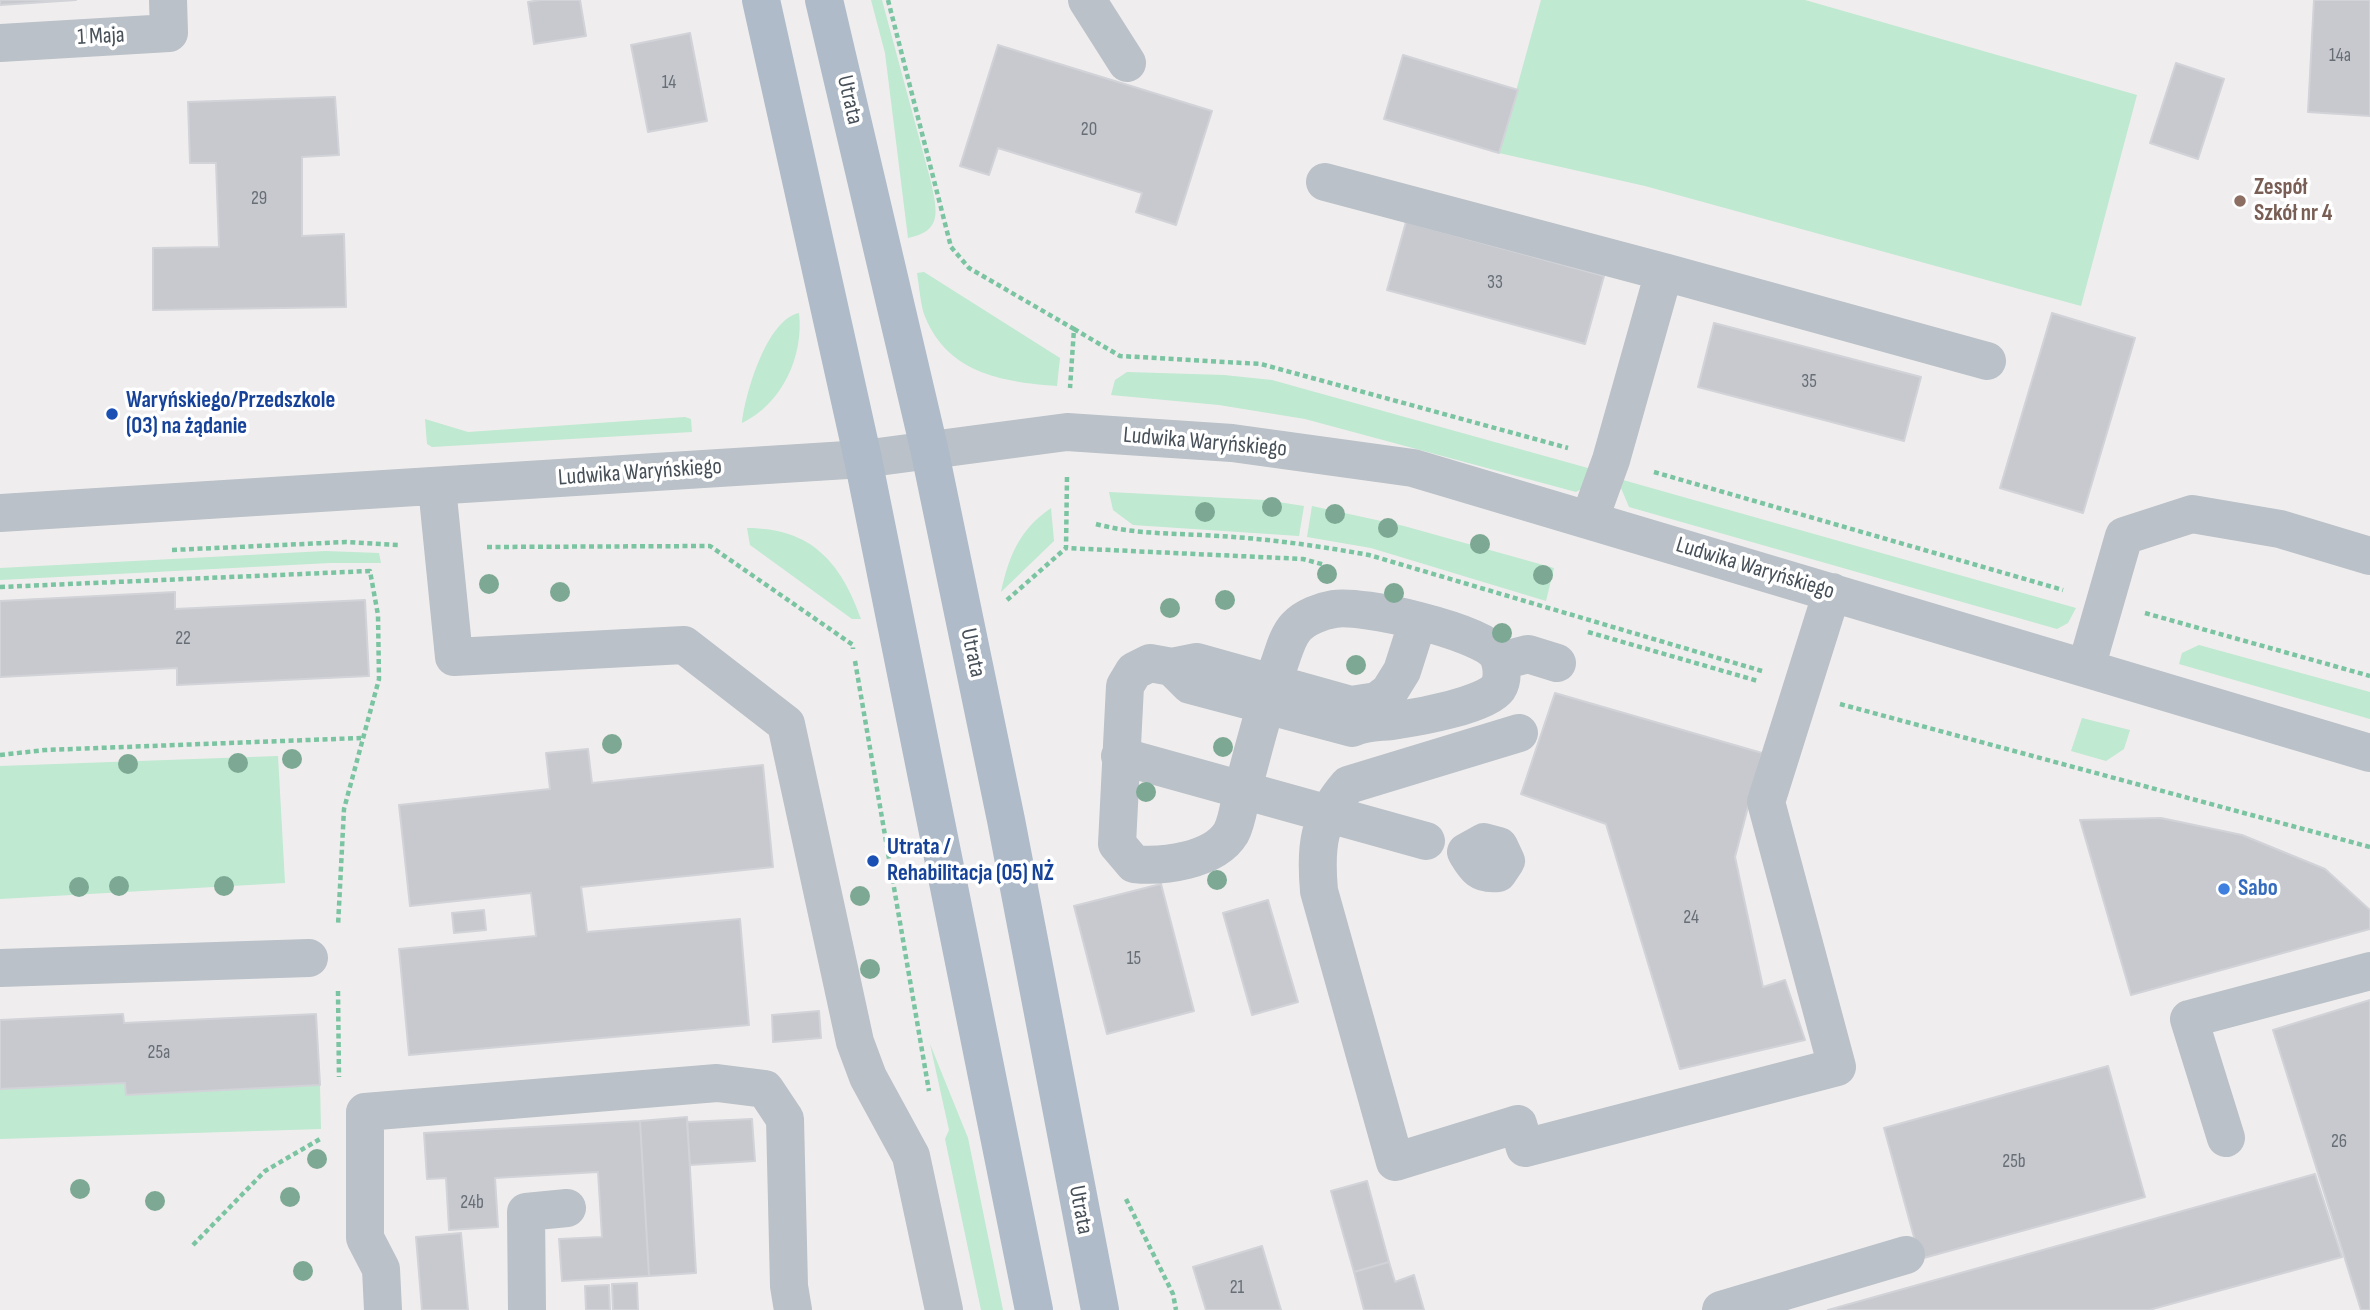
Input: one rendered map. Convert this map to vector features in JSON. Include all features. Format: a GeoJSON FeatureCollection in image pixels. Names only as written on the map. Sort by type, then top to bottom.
{"type":"FeatureCollection","features":[{"type":"Feature","properties":{"kind":"main road"},"geometry":{"type":"LineString","coordinates":[[761,0],[863,459],[1034,1310]]}},
{"type":"Feature","properties":{"kind":"main road","name":"Utrata"},"geometry":{"type":"LineString","coordinates":[[824,0],[929,448],[1006,820],[1100,1310]]}},
{"type":"Feature","properties":{"kind":"street","name":"1 Maja"},"geometry":{"type":"LineString","coordinates":[[0,43],[169,33],[168,0]]}},
{"type":"Feature","properties":{"kind":"street"},"geometry":{"type":"LineString","coordinates":[[1087,0],[1128,63]]}},
{"type":"Feature","properties":{"kind":"street"},"geometry":{"type":"LineString","coordinates":[[1325,182],[1987,361]]}},
{"type":"Feature","properties":{"kind":"street"},"geometry":{"type":"LineString","coordinates":[[1590,518],[1611,460],[1664,272]]}},
{"type":"Feature","properties":{"kind":"street","name":"Ludwika Waryńskiego"},"geometry":{"type":"LineString","coordinates":[[0,513],[863,459],[929,448],[1067,432],[1232,443],[1413,468],[1590,518],[2370,753]]}},
{"type":"Feature","properties":{"kind":"street"},"geometry":{"type":"LineString","coordinates":[[437,487],[454,657],[684,645],[786,724],[855,1042],[868,1077],[911,1156],[944,1310]]}},
{"type":"Feature","properties":{"kind":"street"},"geometry":{"type":"LineString","coordinates":[[2087,668],[2124,536],[2192,514],[2280,529],[2370,556]]}},
{"type":"Feature","properties":{"kind":"street"},"geometry":{"type":"LineString","coordinates":[[1519,733],[1348,785],[1331,805],[1315,852],[1319,891],[1395,1162],[1518,1124],[1525,1148],[1837,1067],[1766,802],[1832,593]]}},
{"type":"Feature","properties":{"kind":"street"},"geometry":{"type":"LineString","coordinates":[[1501,661],[1494,651],[1479,641],[1374,610],[1336,608],[1316,615],[1296,627],[1270,694],[1231,833],[1214,850],[1156,866],[1134,864],[1117,844],[1125,685],[1133,671],[1150,663],[1172,667],[1196,662],[1270,694],[1357,714],[1415,718],[1483,699],[1498,688],[1501,661]]}},
{"type":"Feature","properties":{"kind":"street"},"geometry":{"type":"LineString","coordinates":[[1357,714],[1389,692],[1402,671],[1418,621]]}},
{"type":"Feature","properties":{"kind":"street"},"geometry":{"type":"LineString","coordinates":[[1501,661],[1528,654],[1557,663]]}},
{"type":"Feature","properties":{"kind":"street"},"geometry":{"type":"LineString","coordinates":[[1402,671],[1412,696],[1420,705],[1436,712]]}},
{"type":"Feature","properties":{"kind":"street"},"geometry":{"type":"LineString","coordinates":[[1120,756],[1426,841],[1431,858],[1441,861],[1466,852]]}},
{"type":"Feature","properties":{"kind":"street"},"geometry":{"type":"LineString","coordinates":[[0,968],[309,958]]}},
{"type":"Feature","properties":{"kind":"street"},"geometry":{"type":"LineString","coordinates":[[2226,1138],[2189,1019],[2370,971]]}},
{"type":"Feature","properties":{"kind":"street"},"geometry":{"type":"LineString","coordinates":[[383,1310],[381,1269],[365,1238],[365,1112],[717,1083],[765,1088],[785,1119],[789,1286],[793,1310]]}},
{"type":"Feature","properties":{"kind":"street"},"geometry":{"type":"LineString","coordinates":[[527,1310],[526,1212],[567,1208]]}},
{"type":"Feature","properties":{"kind":"street"},"geometry":{"type":"LineString","coordinates":[[1721,1310],[1906,1255]]}},
{"type":"Feature","properties":{"kind":"path"},"geometry":{"type":"LineString","coordinates":[[888,0],[951,247],[969,268],[1120,356],[1261,364],[1611,460],[2370,676]]}},
{"type":"Feature","properties":{"kind":"path"},"geometry":{"type":"LineString","coordinates":[[1066,548],[1067,432],[1074,329]]}},
{"type":"Feature","properties":{"kind":"path"},"geometry":{"type":"LineString","coordinates":[[166,550],[346,542],[444,547],[710,546],[853,645],[930,1096]]}},
{"type":"Feature","properties":{"kind":"path"},"geometry":{"type":"LineString","coordinates":[[1008,607],[1006,600],[1066,548],[1303,559],[1328,565]]}},
{"type":"Feature","properties":{"kind":"path"},"geometry":{"type":"LineString","coordinates":[[0,587],[370,571],[377,615],[379,679],[344,808],[338,934]]}},
{"type":"Feature","properties":{"kind":"path"},"geometry":{"type":"LineString","coordinates":[[1587,632],[1801,693],[2370,847]]}},
{"type":"Feature","properties":{"kind":"path"},"geometry":{"type":"LineString","coordinates":[[0,755],[45,750],[361,738]]}},
{"type":"Feature","properties":{"kind":"path"},"geometry":{"type":"LineString","coordinates":[[338,989],[339,1084]]}},
{"type":"Feature","properties":{"kind":"path"},"geometry":{"type":"LineString","coordinates":[[192,1245],[265,1171],[327,1134]]}},
{"type":"Feature","properties":{"kind":"path"},"geometry":{"type":"LineString","coordinates":[[1123,1192],[1173,1294],[1176,1310]]}},
{"type":"Feature","properties":{"kind":"green space"},"geometry":{"type":"Polygon","coordinates":[[[871,0],[882,0],[935,202],[936,211],[932,225],[919,235],[908,238],[885,53],[871,0]]]}},
{"type":"Feature","properties":{"kind":"green space"},"geometry":{"type":"Polygon","coordinates":[[[1541,0],[1805,0],[2137,95],[2081,306],[1645,186],[1499,153],[1541,0]]]}},
{"type":"Feature","properties":{"kind":"green space"},"geometry":{"type":"Polygon","coordinates":[[[924,272],[1060,358],[1057,386],[996,377],[960,361],[945,348],[933,332],[923,311],[917,273],[924,272]]]}},
{"type":"Feature","properties":{"kind":"green space"},"geometry":{"type":"Polygon","coordinates":[[[799,313],[798,346],[787,377],[768,404],[742,423],[753,377],[768,343],[787,318],[799,313]]]}},
{"type":"Feature","properties":{"kind":"green space"},"geometry":{"type":"Polygon","coordinates":[[[1127,372],[1224,375],[1272,380],[1595,470],[1583,488],[1576,492],[1305,419],[1219,405],[1111,395],[1115,380],[1127,372]]]}},
{"type":"Feature","properties":{"kind":"green space"},"geometry":{"type":"Polygon","coordinates":[[[685,417],[691,419],[692,432],[432,447],[427,444],[425,419],[468,432],[685,417]]]}},
{"type":"Feature","properties":{"kind":"green space"},"geometry":{"type":"Polygon","coordinates":[[[1623,480],[2076,608],[2068,623],[2057,629],[1629,507],[1621,488],[1623,480]]]}},
{"type":"Feature","properties":{"kind":"green space"},"geometry":{"type":"Polygon","coordinates":[[[1109,492],[1265,500],[1304,506],[1299,536],[1133,525],[1113,510],[1109,492]]]}},
{"type":"Feature","properties":{"kind":"green space"},"geometry":{"type":"Polygon","coordinates":[[[1312,506],[1404,526],[1554,568],[1546,601],[1371,548],[1307,537],[1312,506]]]}},
{"type":"Feature","properties":{"kind":"green space"},"geometry":{"type":"Polygon","coordinates":[[[1051,508],[1054,541],[1001,592],[1017,545],[1031,525],[1051,508]]]}},
{"type":"Feature","properties":{"kind":"green space"},"geometry":{"type":"Polygon","coordinates":[[[747,528],[789,534],[820,552],[844,581],[861,619],[852,619],[750,545],[747,528]]]}},
{"type":"Feature","properties":{"kind":"green space"},"geometry":{"type":"Polygon","coordinates":[[[325,551],[379,553],[381,563],[330,563],[0,580],[0,568],[325,551]]]}},
{"type":"Feature","properties":{"kind":"green space"},"geometry":{"type":"Polygon","coordinates":[[[2199,645],[2370,692],[2370,719],[2179,664],[2182,653],[2199,645]]]}},
{"type":"Feature","properties":{"kind":"green space"},"geometry":{"type":"Polygon","coordinates":[[[2082,718],[2130,730],[2124,749],[2106,761],[2071,751],[2082,718]]]}},
{"type":"Feature","properties":{"kind":"green space"},"geometry":{"type":"Polygon","coordinates":[[[278,756],[285,883],[0,899],[0,766],[278,756]]]}},
{"type":"Feature","properties":{"kind":"green space"},"geometry":{"type":"Polygon","coordinates":[[[930,1044],[968,1138],[1003,1310],[981,1310],[945,1139],[949,1130],[930,1044]]]}},
{"type":"Feature","properties":{"kind":"green space"},"geometry":{"type":"Polygon","coordinates":[[[125,1083],[126,1095],[320,1085],[321,1129],[0,1139],[0,1089],[125,1083]]]}},
{"type":"Feature","properties":{"kind":"building"},"geometry":{"type":"Polygon","coordinates":[[[0,0],[76,0],[0,5],[0,0]]]}},
{"type":"Feature","properties":{"kind":"building"},"geometry":{"type":"Polygon","coordinates":[[[580,0],[586,36],[534,44],[528,2],[580,0]]]}},
{"type":"Feature","properties":{"kind":"building"},"geometry":{"type":"Polygon","coordinates":[[[2314,0],[2370,0],[2370,116],[2308,112],[2314,0]]]}},
{"type":"Feature","properties":{"kind":"building"},"geometry":{"type":"Polygon","coordinates":[[[690,33],[707,121],[648,132],[631,45],[690,33]]]}},
{"type":"Feature","properties":{"kind":"building"},"geometry":{"type":"Polygon","coordinates":[[[998,45],[1212,111],[1176,225],[1136,212],[1142,193],[998,148],[989,175],[960,166],[998,45]]]}},
{"type":"Feature","properties":{"kind":"building"},"geometry":{"type":"Polygon","coordinates":[[[1403,55],[1518,90],[1499,153],[1384,119],[1403,55]]]}},
{"type":"Feature","properties":{"kind":"building"},"geometry":{"type":"Polygon","coordinates":[[[2176,63],[2224,79],[2198,159],[2150,143],[2176,63]]]}},
{"type":"Feature","properties":{"kind":"building"},"geometry":{"type":"Polygon","coordinates":[[[335,97],[339,155],[302,157],[302,236],[344,234],[346,307],[153,310],[153,248],[219,247],[216,163],[190,163],[188,102],[335,97]]]}},
{"type":"Feature","properties":{"kind":"building"},"geometry":{"type":"Polygon","coordinates":[[[1406,222],[1604,276],[1585,344],[1387,290],[1406,222]]]}},
{"type":"Feature","properties":{"kind":"building"},"geometry":{"type":"Polygon","coordinates":[[[2052,313],[2135,338],[2083,513],[2000,488],[2052,313]]]}},
{"type":"Feature","properties":{"kind":"building"},"geometry":{"type":"Polygon","coordinates":[[[1714,323],[1921,377],[1904,441],[1698,387],[1714,323]]]}},
{"type":"Feature","properties":{"kind":"building"},"geometry":{"type":"Polygon","coordinates":[[[175,592],[175,609],[365,600],[369,676],[177,685],[177,668],[0,677],[0,601],[175,592]]]}},
{"type":"Feature","properties":{"kind":"building"},"geometry":{"type":"Polygon","coordinates":[[[1555,693],[1762,753],[1735,857],[1763,987],[1785,980],[1805,1040],[1680,1069],[1606,824],[1521,794],[1555,693]]]}},
{"type":"Feature","properties":{"kind":"building"},"geometry":{"type":"Polygon","coordinates":[[[588,749],[592,783],[763,765],[773,867],[581,887],[587,932],[740,919],[749,1025],[409,1055],[399,949],[536,936],[531,893],[410,906],[399,805],[550,789],[546,753],[588,749]]]}},
{"type":"Feature","properties":{"kind":"building","name":"Sabo"},"geometry":{"type":"Polygon","coordinates":[[[2161,818],[2242,835],[2325,869],[2370,910],[2370,929],[2131,995],[2080,820],[2161,818]]]}},
{"type":"Feature","properties":{"kind":"building"},"geometry":{"type":"Polygon","coordinates":[[[1161,884],[1194,1011],[1107,1034],[1074,906],[1161,884]]]}},
{"type":"Feature","properties":{"kind":"building"},"geometry":{"type":"Polygon","coordinates":[[[1268,900],[1298,1002],[1252,1015],[1223,913],[1268,900]]]}},
{"type":"Feature","properties":{"kind":"building"},"geometry":{"type":"Polygon","coordinates":[[[484,910],[486,930],[454,933],[452,913],[484,910]]]}},
{"type":"Feature","properties":{"kind":"building"},"geometry":{"type":"Polygon","coordinates":[[[2370,1000],[2370,1310],[2361,1310],[2273,1030],[2370,1000]]]}},
{"type":"Feature","properties":{"kind":"building"},"geometry":{"type":"Polygon","coordinates":[[[819,1011],[821,1038],[773,1042],[772,1015],[819,1011]]]}},
{"type":"Feature","properties":{"kind":"building"},"geometry":{"type":"Polygon","coordinates":[[[123,1014],[124,1023],[316,1014],[320,1085],[126,1095],[125,1083],[0,1089],[0,1020],[123,1014]]]}},
{"type":"Feature","properties":{"kind":"building"},"geometry":{"type":"Polygon","coordinates":[[[2108,1066],[2145,1197],[1920,1259],[1884,1128],[2108,1066]]]}},
{"type":"Feature","properties":{"kind":"building"},"geometry":{"type":"Polygon","coordinates":[[[687,1117],[696,1273],[649,1276],[640,1121],[687,1117]]]}},
{"type":"Feature","properties":{"kind":"building"},"geometry":{"type":"Polygon","coordinates":[[[752,1119],[755,1161],[690,1165],[687,1122],[752,1119]]]}},
{"type":"Feature","properties":{"kind":"building"},"geometry":{"type":"Polygon","coordinates":[[[640,1121],[649,1276],[562,1281],[559,1239],[602,1237],[598,1172],[495,1178],[498,1227],[449,1230],[446,1178],[427,1179],[424,1133],[640,1121]]]}},
{"type":"Feature","properties":{"kind":"building"},"geometry":{"type":"Polygon","coordinates":[[[2315,1174],[2342,1257],[2149,1310],[1828,1310],[2315,1174]]]}},
{"type":"Feature","properties":{"kind":"building"},"geometry":{"type":"Polygon","coordinates":[[[1367,1181],[1389,1262],[1354,1272],[1331,1191],[1367,1181]]]}},
{"type":"Feature","properties":{"kind":"building"},"geometry":{"type":"Polygon","coordinates":[[[461,1233],[468,1310],[422,1310],[416,1237],[461,1233]]]}},
{"type":"Feature","properties":{"kind":"building"},"geometry":{"type":"Polygon","coordinates":[[[1262,1246],[1281,1310],[1206,1310],[1193,1267],[1262,1246]]]}},
{"type":"Feature","properties":{"kind":"building"},"geometry":{"type":"Polygon","coordinates":[[[1389,1262],[1395,1282],[1414,1275],[1424,1310],[1364,1310],[1354,1272],[1389,1262]]]}},
{"type":"Feature","properties":{"kind":"building"},"geometry":{"type":"Polygon","coordinates":[[[637,1283],[638,1310],[613,1310],[612,1284],[637,1283]]]}},
{"type":"Feature","properties":{"kind":"building"},"geometry":{"type":"Polygon","coordinates":[[[609,1285],[610,1310],[586,1310],[585,1286],[609,1285]]]}},
{"type":"Feature","properties":{"kind":"place","name":"Zespół Szkół nr 4"},"geometry":{"type":"Point","coordinates":[2240,201]}},
{"type":"Feature","properties":{"kind":"place","name":"Waryńskiego/Przedszkole (03) na żądanie"},"geometry":{"type":"Point","coordinates":[112,414]}},
{"type":"Feature","properties":{"kind":"place","name":"Utrata / Rehabilitacja (05) NŻ"},"geometry":{"type":"Point","coordinates":[873,861]}},
{"type":"Feature","properties":{"kind":"place","name":"Sabo"},"geometry":{"type":"Point","coordinates":[2224,889]}}]}
